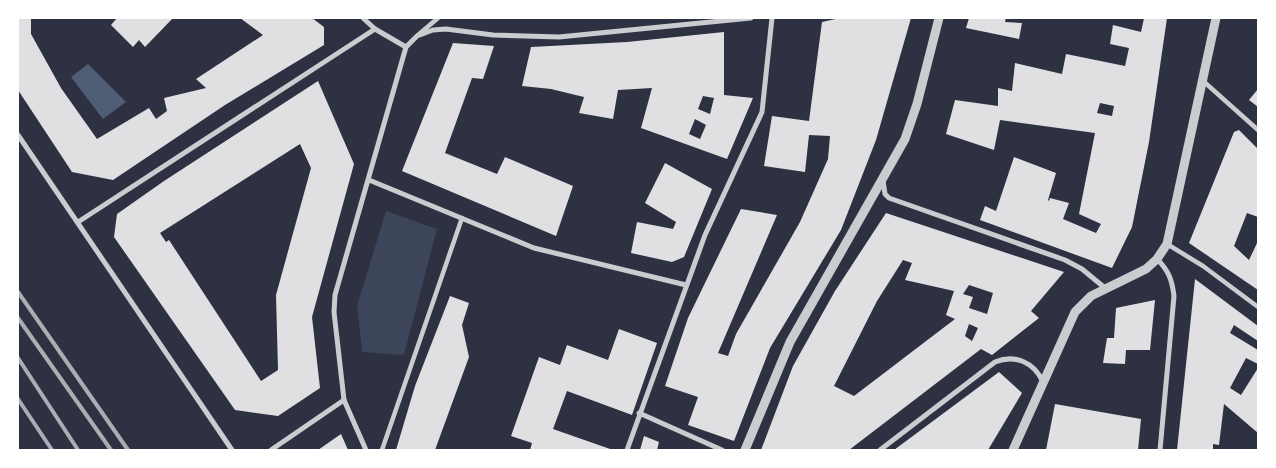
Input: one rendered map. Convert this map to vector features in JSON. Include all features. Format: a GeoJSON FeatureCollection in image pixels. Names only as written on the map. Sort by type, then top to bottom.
{"type":"FeatureCollection","features":[{"type":"Feature","properties":{"kind":"street"},"geometry":{"type":"LineString","coordinates":[[363,18],[376,29],[406,47]]}},
{"type":"Feature","properties":{"kind":"street"},"geometry":{"type":"LineString","coordinates":[[366,450],[344,400],[334,312],[335,295],[406,47],[438,18]]}},
{"type":"Feature","properties":{"kind":"street"},"geometry":{"type":"LineString","coordinates":[[417,36],[433,30],[446,29],[493,35],[559,37],[751,18]]}},
{"type":"Feature","properties":{"kind":"street"},"geometry":{"type":"LineString","coordinates":[[626,450],[705,235],[762,112],[772,18]]}},
{"type":"Feature","properties":{"kind":"street"},"geometry":{"type":"LineString","coordinates":[[744,450],[790,342],[884,181],[906,139],[939,18]]}},
{"type":"Feature","properties":{"kind":"street"},"geometry":{"type":"LineString","coordinates":[[1013,450],[1076,312],[1091,296],[1104,288],[1146,269],[1157,259],[1167,244],[1216,18]]}},
{"type":"Feature","properties":{"kind":"street"},"geometry":{"type":"LineString","coordinates":[[78,222],[376,29]]}},
{"type":"Feature","properties":{"kind":"street"},"geometry":{"type":"LineString","coordinates":[[1202,80],[1258,130]]}},
{"type":"Feature","properties":{"kind":"street"},"geometry":{"type":"LineString","coordinates":[[18,135],[232,450]]}},
{"type":"Feature","properties":{"kind":"street"},"geometry":{"type":"LineString","coordinates":[[369,180],[534,248],[686,285]]}},
{"type":"Feature","properties":{"kind":"street"},"geometry":{"type":"LineString","coordinates":[[884,181],[885,194],[889,198],[1065,260],[1082,269],[1104,288]]}},
{"type":"Feature","properties":{"kind":"street"},"geometry":{"type":"LineString","coordinates":[[382,450],[462,218]]}},
{"type":"Feature","properties":{"kind":"street"},"geometry":{"type":"LineString","coordinates":[[1167,244],[1203,266],[1258,306]]}},
{"type":"Feature","properties":{"kind":"street"},"geometry":{"type":"LineString","coordinates":[[1157,259],[1166,268],[1172,280],[1174,296],[1160,450]]}},
{"type":"Feature","properties":{"kind":"street"},"geometry":{"type":"LineString","coordinates":[[880,450],[995,362],[1005,358],[1020,359],[1030,364],[1044,382]]}},
{"type":"Feature","properties":{"kind":"street"},"geometry":{"type":"LineString","coordinates":[[272,450],[344,400]]}},
{"type":"Feature","properties":{"kind":"street"},"geometry":{"type":"LineString","coordinates":[[639,413],[722,450]]}},
{"type":"Feature","properties":{"kind":"shaded area"},"geometry":{"type":"Polygon","coordinates":[[[88,64],[126,102],[103,119],[71,77],[88,64]]]}},
{"type":"Feature","properties":{"kind":"shaded area"},"geometry":{"type":"Polygon","coordinates":[[[386,211],[437,229],[404,355],[362,352],[357,306],[386,211]]]}},
{"type":"Feature","properties":{"kind":"building"},"geometry":{"type":"Polygon","coordinates":[[[18,18],[31,18],[31,34],[61,88],[97,139],[149,108],[156,119],[167,111],[164,98],[206,88],[196,79],[263,35],[240,18],[312,18],[324,27],[324,45],[225,105],[113,180],[72,172],[18,90],[18,18]]]}},
{"type":"Feature","properties":{"kind":"building"},"geometry":{"type":"Polygon","coordinates":[[[117,18],[173,18],[145,47],[139,40],[133,47],[111,25],[117,18]]]}},
{"type":"Feature","properties":{"kind":"building"},"geometry":{"type":"Polygon","coordinates":[[[840,18],[911,18],[876,140],[841,230],[770,348],[734,441],[688,425],[698,397],[665,386],[688,318],[741,209],[777,215],[718,353],[728,356],[736,334],[800,222],[828,159],[830,136],[809,135],[805,172],[764,166],[772,116],[809,121],[822,22],[840,18]]]}},
{"type":"Feature","properties":{"kind":"building"},"geometry":{"type":"Polygon","coordinates":[[[969,18],[1006,18],[1005,22],[1022,23],[1019,39],[966,28],[969,18]]]}},
{"type":"Feature","properties":{"kind":"building"},"geometry":{"type":"Polygon","coordinates":[[[1144,18],[1167,18],[1149,142],[1132,227],[1112,268],[980,220],[985,206],[996,211],[1014,157],[1056,173],[1048,200],[1050,198],[1069,203],[1063,219],[1096,233],[1101,224],[1079,214],[1095,133],[1000,120],[994,150],[946,134],[955,100],[998,106],[998,88],[1012,91],[1015,63],[1062,74],[1066,54],[1125,66],[1129,48],[1110,44],[1113,25],[1141,32],[1144,18]],[[1100,103],[1097,113],[1112,116],[1114,106],[1100,103]]]}},
{"type":"Feature","properties":{"kind":"building"},"geometry":{"type":"Polygon","coordinates":[[[724,32],[724,95],[753,98],[727,159],[641,128],[652,88],[618,90],[613,119],[579,113],[584,97],[551,89],[522,86],[531,47],[627,42],[724,32]],[[703,96],[698,109],[710,114],[714,98],[703,96]],[[695,119],[689,134],[700,139],[706,125],[695,119]]]}},
{"type":"Feature","properties":{"kind":"building"},"geometry":{"type":"Polygon","coordinates":[[[453,43],[494,46],[483,79],[472,78],[445,153],[497,174],[505,157],[573,186],[556,236],[402,171],[453,43]]]}},
{"type":"Feature","properties":{"kind":"building"},"geometry":{"type":"Polygon","coordinates":[[[318,81],[354,164],[312,317],[320,388],[278,416],[235,410],[114,237],[117,214],[164,181],[318,81]],[[300,144],[160,233],[166,242],[169,240],[261,381],[278,370],[276,295],[311,168],[300,144]]]}},
{"type":"Feature","properties":{"kind":"building"},"geometry":{"type":"Polygon","coordinates":[[[1258,89],[1258,107],[1249,100],[1258,89]]]}},
{"type":"Feature","properties":{"kind":"building"},"geometry":{"type":"Polygon","coordinates":[[[1239,130],[1258,149],[1258,217],[1247,213],[1234,246],[1249,260],[1258,241],[1258,290],[1189,243],[1234,132],[1239,130]]]}},
{"type":"Feature","properties":{"kind":"building"},"geometry":{"type":"Polygon","coordinates":[[[665,163],[712,189],[684,257],[672,262],[631,253],[637,222],[673,229],[676,222],[645,203],[665,163]]]}},
{"type":"Feature","properties":{"kind":"building"},"geometry":{"type":"Polygon","coordinates":[[[886,213],[1064,272],[1031,311],[1039,318],[992,355],[981,349],[849,450],[761,450],[793,366],[835,291],[886,213]],[[903,260],[877,301],[834,386],[854,396],[955,319],[946,315],[954,291],[905,280],[912,263],[903,260]],[[969,285],[963,294],[973,297],[969,308],[987,314],[993,293],[969,285]],[[969,324],[965,336],[972,341],[978,328],[969,324]]]}},
{"type":"Feature","properties":{"kind":"building"},"geometry":{"type":"Polygon","coordinates":[[[1195,279],[1258,326],[1258,341],[1234,325],[1230,333],[1258,350],[1258,364],[1246,358],[1230,388],[1241,395],[1258,368],[1258,433],[1224,404],[1219,445],[1213,444],[1213,450],[1177,450],[1195,279]]]}},
{"type":"Feature","properties":{"kind":"building"},"geometry":{"type":"Polygon","coordinates":[[[450,296],[469,303],[462,325],[469,357],[435,450],[396,450],[415,386],[450,296]]]}},
{"type":"Feature","properties":{"kind":"building"},"geometry":{"type":"Polygon","coordinates":[[[1155,300],[1150,350],[1126,350],[1125,364],[1103,363],[1107,338],[1114,338],[1116,308],[1155,300]]]}},
{"type":"Feature","properties":{"kind":"building"},"geometry":{"type":"Polygon","coordinates":[[[619,329],[657,343],[632,415],[567,391],[553,429],[613,450],[530,450],[532,443],[511,436],[539,357],[560,365],[567,345],[608,360],[619,329]]]}},
{"type":"Feature","properties":{"kind":"building"},"geometry":{"type":"Polygon","coordinates":[[[999,372],[1022,393],[988,450],[894,450],[999,372]]]}},
{"type":"Feature","properties":{"kind":"building"},"geometry":{"type":"Polygon","coordinates":[[[1055,404],[1141,419],[1138,450],[1046,450],[1055,404]]]}},
{"type":"Feature","properties":{"kind":"building"},"geometry":{"type":"Polygon","coordinates":[[[341,434],[348,450],[318,450],[341,434]]]}},
{"type":"Feature","properties":{"kind":"building"},"geometry":{"type":"Polygon","coordinates":[[[644,436],[659,442],[657,450],[640,450],[644,436]]]}},
{"type":"Feature","properties":{"kind":"railway"},"geometry":{"type":"LineString","coordinates":[[18,292],[128,450]]}},
{"type":"Feature","properties":{"kind":"railway"},"geometry":{"type":"LineString","coordinates":[[18,318],[111,450]]}},
{"type":"Feature","properties":{"kind":"railway"},"geometry":{"type":"LineString","coordinates":[[18,358],[78,450]]}},
{"type":"Feature","properties":{"kind":"railway"},"geometry":{"type":"LineString","coordinates":[[18,399],[52,450]]}}]}
